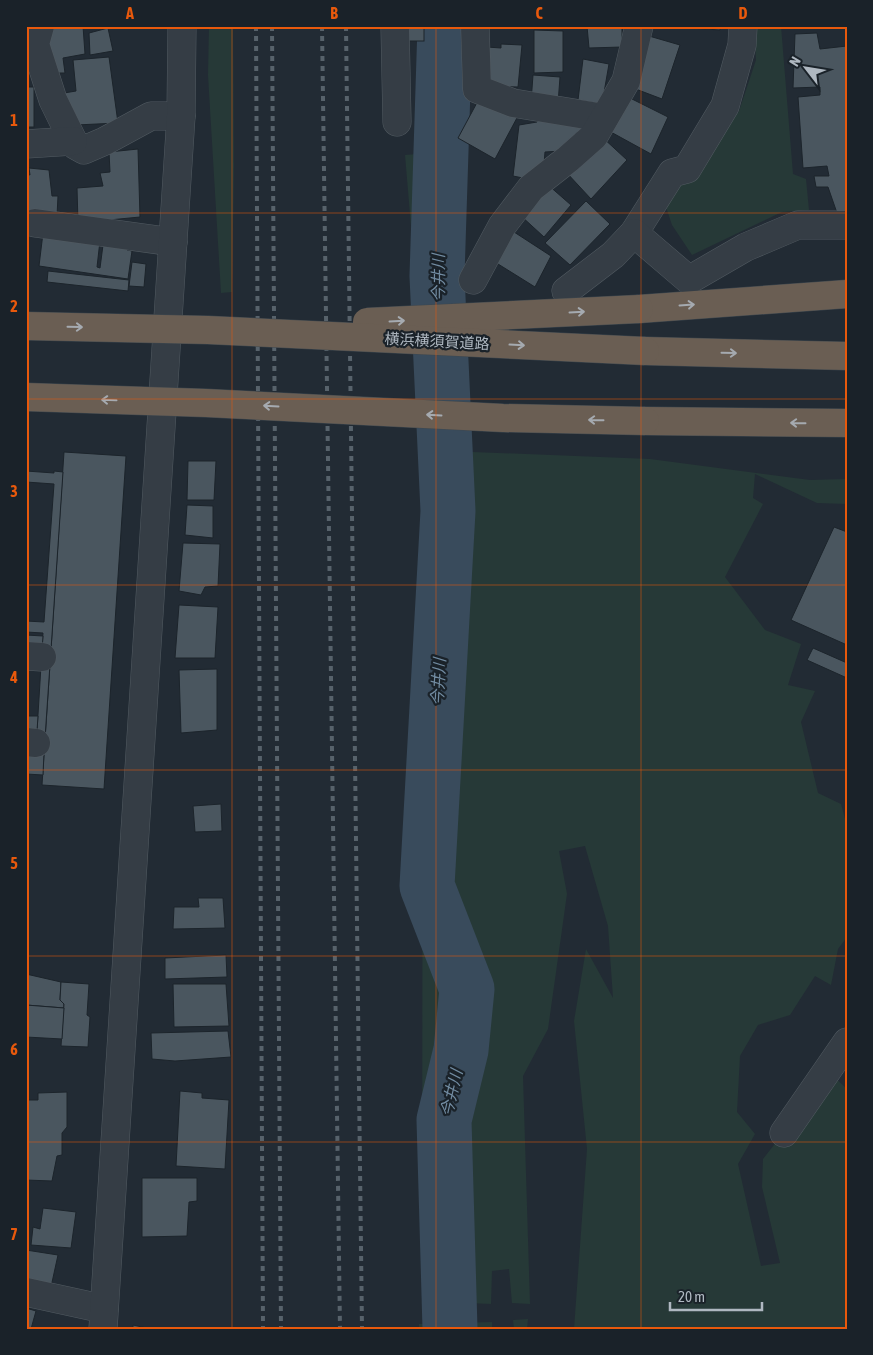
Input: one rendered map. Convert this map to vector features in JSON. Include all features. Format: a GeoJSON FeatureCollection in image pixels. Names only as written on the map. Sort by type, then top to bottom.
{"type":"FeatureCollection","features":[{"type":"Feature","properties":{"kind":"highway"},"geometry":{"type":"LineString","coordinates":[[208,330],[639,309],[847,294]]}},
{"type":"Feature","properties":{"kind":"highway","name":"横浜横須賀道路"},"geometry":{"type":"LineString","coordinates":[[26,326],[208,330],[645,351],[847,356]]}},
{"type":"Feature","properties":{"kind":"highway"},"geometry":{"type":"LineString","coordinates":[[26,397],[206,403],[503,418],[847,423]]}},
{"type":"Feature","properties":{"kind":"street"},"geometry":{"type":"LineString","coordinates":[[40,26],[35,44],[36,77],[53,100],[73,141],[84,150],[151,116],[181,116]]}},
{"type":"Feature","properties":{"kind":"street"},"geometry":{"type":"LineString","coordinates":[[26,1292],[103,1319],[181,116],[182,26]]}},
{"type":"Feature","properties":{"kind":"street"},"geometry":{"type":"LineString","coordinates":[[394,26],[397,122]]}},
{"type":"Feature","properties":{"kind":"street"},"geometry":{"type":"LineString","coordinates":[[475,26],[477,89],[513,103],[604,118]]}},
{"type":"Feature","properties":{"kind":"street"},"geometry":{"type":"LineString","coordinates":[[473,280],[502,226],[531,188],[594,136],[626,81],[639,26]]}},
{"type":"Feature","properties":{"kind":"street"},"geometry":{"type":"LineString","coordinates":[[566,291],[613,255],[634,233],[672,174],[687,169],[725,106],[742,45],[742,26]]}},
{"type":"Feature","properties":{"kind":"street"},"geometry":{"type":"LineString","coordinates":[[26,144],[73,141]]}},
{"type":"Feature","properties":{"kind":"street"},"geometry":{"type":"LineString","coordinates":[[35,223],[173,242]]}},
{"type":"Feature","properties":{"kind":"street"},"geometry":{"type":"LineString","coordinates":[[634,233],[689,280],[746,247],[798,225],[847,225]]}},
{"type":"Feature","properties":{"kind":"street"},"geometry":{"type":"LineString","coordinates":[[784,1134],[847,1042]]}},
{"type":"Feature","properties":{"kind":"green space"},"geometry":{"type":"Polygon","coordinates":[[[209,26],[233,26],[234,167],[232,292],[221,293],[208,75],[209,26]]]}},
{"type":"Feature","properties":{"kind":"green space"},"geometry":{"type":"Polygon","coordinates":[[[428,26],[452,26],[444,285],[416,285],[405,155],[417,154],[424,100],[417,49],[430,49],[428,26]]]}},
{"type":"Feature","properties":{"kind":"green space"},"geometry":{"type":"Polygon","coordinates":[[[754,26],[781,26],[793,174],[806,179],[809,210],[782,212],[692,255],[672,225],[664,201],[678,179],[695,173],[739,111],[756,60],[754,26]]]}},
{"type":"Feature","properties":{"kind":"green space"},"geometry":{"type":"Polygon","coordinates":[[[423,450],[650,459],[810,480],[847,479],[847,504],[817,503],[755,474],[753,498],[763,504],[725,577],[765,630],[801,644],[788,685],[815,691],[801,722],[818,793],[841,804],[847,826],[847,937],[838,949],[831,985],[815,976],[790,1015],[758,1025],[740,1056],[737,1112],[755,1134],[738,1164],[761,1266],[780,1263],[762,1187],[763,1159],[830,1073],[847,1089],[847,1190],[845,1193],[847,1199],[847,1329],[574,1329],[587,1149],[574,1021],[586,949],[613,998],[608,926],[585,846],[559,851],[567,894],[548,1029],[523,1076],[530,1304],[512,1303],[509,1269],[492,1271],[491,1304],[422,1301],[423,450]]]}},
{"type":"Feature","properties":{"kind":"green space"},"geometry":{"type":"Polygon","coordinates":[[[528,1319],[527,1329],[514,1329],[513,1320],[528,1319]]]}},
{"type":"Feature","properties":{"kind":"green space"},"geometry":{"type":"Polygon","coordinates":[[[492,1322],[492,1329],[419,1329],[419,1324],[492,1322]]]}},
{"type":"Feature","properties":{"kind":"building"},"geometry":{"type":"Polygon","coordinates":[[[46,26],[83,26],[85,54],[63,58],[65,73],[53,73],[46,26]]]}},
{"type":"Feature","properties":{"kind":"building"},"geometry":{"type":"Polygon","coordinates":[[[403,26],[424,26],[424,41],[403,41],[403,26]]]}},
{"type":"Feature","properties":{"kind":"building"},"geometry":{"type":"Polygon","coordinates":[[[587,26],[622,26],[622,47],[589,48],[587,26]]]}},
{"type":"Feature","properties":{"kind":"building"},"geometry":{"type":"Polygon","coordinates":[[[662,26],[720,26],[720,30],[662,26]]]}},
{"type":"Feature","properties":{"kind":"building"},"geometry":{"type":"Polygon","coordinates":[[[108,28],[113,51],[90,55],[89,33],[108,28]]]}},
{"type":"Feature","properties":{"kind":"building"},"geometry":{"type":"Polygon","coordinates":[[[534,30],[563,31],[563,72],[534,73],[534,30]]]}},
{"type":"Feature","properties":{"kind":"building"},"geometry":{"type":"Polygon","coordinates":[[[817,33],[820,49],[847,46],[847,213],[837,213],[828,187],[816,187],[814,176],[829,176],[827,166],[803,168],[798,97],[820,95],[820,87],[793,88],[795,34],[817,33]]]}},
{"type":"Feature","properties":{"kind":"building"},"geometry":{"type":"Polygon","coordinates":[[[649,36],[680,45],[662,99],[633,88],[649,36]]]}},
{"type":"Feature","properties":{"kind":"building"},"geometry":{"type":"Polygon","coordinates":[[[501,44],[522,45],[518,87],[485,86],[487,47],[501,48],[501,44]]]}},
{"type":"Feature","properties":{"kind":"building"},"geometry":{"type":"Polygon","coordinates":[[[109,57],[118,123],[76,125],[64,93],[76,91],[73,60],[109,57]]]}},
{"type":"Feature","properties":{"kind":"building"},"geometry":{"type":"Polygon","coordinates":[[[583,59],[609,64],[602,104],[578,100],[583,59]]]}},
{"type":"Feature","properties":{"kind":"building"},"geometry":{"type":"Polygon","coordinates":[[[533,75],[560,77],[558,104],[531,102],[533,75]]]}},
{"type":"Feature","properties":{"kind":"building"},"geometry":{"type":"Polygon","coordinates":[[[26,87],[34,87],[34,127],[26,127],[26,87]]]}},
{"type":"Feature","properties":{"kind":"building"},"geometry":{"type":"Polygon","coordinates":[[[480,97],[518,116],[495,159],[458,138],[480,97]]]}},
{"type":"Feature","properties":{"kind":"building"},"geometry":{"type":"Polygon","coordinates":[[[628,97],[668,117],[651,154],[609,131],[628,97]]]}},
{"type":"Feature","properties":{"kind":"building"},"geometry":{"type":"Polygon","coordinates":[[[538,116],[589,119],[586,135],[576,133],[575,142],[562,151],[545,152],[544,164],[523,178],[513,176],[519,125],[537,122],[538,116]]]}},
{"type":"Feature","properties":{"kind":"building"},"geometry":{"type":"Polygon","coordinates":[[[601,136],[627,160],[591,199],[566,172],[601,136]]]}},
{"type":"Feature","properties":{"kind":"building"},"geometry":{"type":"Polygon","coordinates":[[[138,149],[140,217],[78,223],[77,188],[103,186],[100,173],[110,172],[109,152],[138,149]]]}},
{"type":"Feature","properties":{"kind":"building"},"geometry":{"type":"Polygon","coordinates":[[[29,168],[49,170],[52,196],[58,196],[57,216],[26,217],[26,174],[30,175],[29,168]]]}},
{"type":"Feature","properties":{"kind":"building"},"geometry":{"type":"Polygon","coordinates":[[[547,184],[571,205],[544,237],[520,215],[547,184]]]}},
{"type":"Feature","properties":{"kind":"building"},"geometry":{"type":"Polygon","coordinates":[[[586,201],[610,224],[570,265],[545,243],[586,201]]]}},
{"type":"Feature","properties":{"kind":"building"},"geometry":{"type":"Polygon","coordinates":[[[511,230],[551,256],[535,287],[490,259],[511,230]]]}},
{"type":"Feature","properties":{"kind":"building"},"geometry":{"type":"Polygon","coordinates":[[[43,233],[100,241],[97,267],[100,268],[103,245],[127,245],[127,250],[132,251],[128,279],[39,266],[43,233]]]}},
{"type":"Feature","properties":{"kind":"building"},"geometry":{"type":"Polygon","coordinates":[[[132,262],[146,264],[144,287],[129,286],[132,262]]]}},
{"type":"Feature","properties":{"kind":"building"},"geometry":{"type":"Polygon","coordinates":[[[48,271],[129,280],[128,291],[47,282],[48,271]]]}},
{"type":"Feature","properties":{"kind":"building"},"geometry":{"type":"Polygon","coordinates":[[[64,452],[126,456],[104,789],[42,785],[64,452]]]}},
{"type":"Feature","properties":{"kind":"building"},"geometry":{"type":"Polygon","coordinates":[[[188,461],[216,461],[214,500],[187,500],[188,461]]]}},
{"type":"Feature","properties":{"kind":"building"},"geometry":{"type":"Polygon","coordinates":[[[26,471],[63,472],[44,753],[36,747],[43,633],[26,632],[26,621],[44,622],[54,484],[26,482],[26,471]]]}},
{"type":"Feature","properties":{"kind":"building"},"geometry":{"type":"Polygon","coordinates":[[[187,505],[213,506],[213,538],[185,535],[187,505]]]}},
{"type":"Feature","properties":{"kind":"building"},"geometry":{"type":"Polygon","coordinates":[[[834,527],[847,532],[847,645],[791,620],[834,527]]]}},
{"type":"Feature","properties":{"kind":"building"},"geometry":{"type":"Polygon","coordinates":[[[183,543],[220,544],[218,586],[205,587],[201,595],[179,591],[183,543]]]}},
{"type":"Feature","properties":{"kind":"building"},"geometry":{"type":"Polygon","coordinates":[[[179,605],[218,607],[215,658],[175,658],[179,605]]]}},
{"type":"Feature","properties":{"kind":"building"},"geometry":{"type":"Polygon","coordinates":[[[26,635],[43,636],[42,651],[26,650],[26,635]]]}},
{"type":"Feature","properties":{"kind":"building"},"geometry":{"type":"Polygon","coordinates":[[[813,648],[847,663],[847,678],[807,660],[813,648]]]}},
{"type":"Feature","properties":{"kind":"building"},"geometry":{"type":"Polygon","coordinates":[[[217,669],[217,730],[181,733],[179,670],[217,669]]]}},
{"type":"Feature","properties":{"kind":"building"},"geometry":{"type":"Polygon","coordinates":[[[26,716],[38,716],[37,731],[26,730],[26,716]]]}},
{"type":"Feature","properties":{"kind":"building"},"geometry":{"type":"Polygon","coordinates":[[[26,752],[44,753],[43,775],[26,774],[26,752]]]}},
{"type":"Feature","properties":{"kind":"building"},"geometry":{"type":"Polygon","coordinates":[[[221,804],[222,831],[195,832],[193,806],[221,804]]]}},
{"type":"Feature","properties":{"kind":"building"},"geometry":{"type":"Polygon","coordinates":[[[198,898],[223,898],[225,928],[173,929],[174,907],[199,907],[198,898]]]}},
{"type":"Feature","properties":{"kind":"building"},"geometry":{"type":"Polygon","coordinates":[[[226,955],[227,977],[165,979],[165,958],[226,955]]]}},
{"type":"Feature","properties":{"kind":"building"},"geometry":{"type":"Polygon","coordinates":[[[26,974],[61,982],[60,1000],[64,1004],[64,1008],[26,1005],[26,974]]]}},
{"type":"Feature","properties":{"kind":"building"},"geometry":{"type":"Polygon","coordinates":[[[61,982],[89,984],[87,1015],[90,1017],[88,1047],[61,1046],[64,1004],[60,1000],[61,982]]]}},
{"type":"Feature","properties":{"kind":"building"},"geometry":{"type":"Polygon","coordinates":[[[173,984],[226,984],[229,1026],[174,1027],[173,984]]]}},
{"type":"Feature","properties":{"kind":"building"},"geometry":{"type":"Polygon","coordinates":[[[26,1005],[64,1008],[62,1039],[26,1037],[26,1005]]]}},
{"type":"Feature","properties":{"kind":"building"},"geometry":{"type":"Polygon","coordinates":[[[228,1031],[231,1057],[175,1061],[152,1059],[151,1033],[228,1031]]]}},
{"type":"Feature","properties":{"kind":"building"},"geometry":{"type":"Polygon","coordinates":[[[180,1091],[202,1093],[202,1098],[229,1100],[225,1169],[176,1166],[180,1091]]]}},
{"type":"Feature","properties":{"kind":"building"},"geometry":{"type":"Polygon","coordinates":[[[67,1092],[67,1127],[62,1133],[62,1155],[57,1156],[52,1181],[26,1180],[26,1100],[38,1100],[38,1093],[67,1092]]]}},
{"type":"Feature","properties":{"kind":"building"},"geometry":{"type":"Polygon","coordinates":[[[142,1178],[197,1178],[197,1201],[189,1202],[187,1236],[142,1237],[142,1178]]]}},
{"type":"Feature","properties":{"kind":"building"},"geometry":{"type":"Polygon","coordinates":[[[43,1208],[76,1212],[71,1248],[31,1245],[33,1227],[40,1229],[43,1208]]]}},
{"type":"Feature","properties":{"kind":"building"},"geometry":{"type":"Polygon","coordinates":[[[26,1250],[58,1255],[51,1287],[26,1282],[26,1250]]]}},
{"type":"Feature","properties":{"kind":"building"},"geometry":{"type":"Polygon","coordinates":[[[26,1308],[36,1311],[31,1329],[26,1329],[26,1308]]]}},
{"type":"Feature","properties":{"kind":"building"},"geometry":{"type":"Polygon","coordinates":[[[133,1325],[151,1329],[133,1329],[133,1325]]]}},
{"type":"Feature","properties":{"kind":"waterway","name":"今井川"},"geometry":{"type":"LineString","coordinates":[[445,26],[437,276],[448,511],[427,886],[467,989],[461,1050],[444,1120],[450,1329]]}},
{"type":"Feature","properties":{"kind":"railway"},"geometry":{"type":"LineString","coordinates":[[256,26],[263,1329]]}},
{"type":"Feature","properties":{"kind":"railway"},"geometry":{"type":"LineString","coordinates":[[272,26],[281,1329]]}},
{"type":"Feature","properties":{"kind":"railway"},"geometry":{"type":"LineString","coordinates":[[322,26],[340,1329]]}},
{"type":"Feature","properties":{"kind":"railway"},"geometry":{"type":"LineString","coordinates":[[346,26],[362,1329]]}}]}
